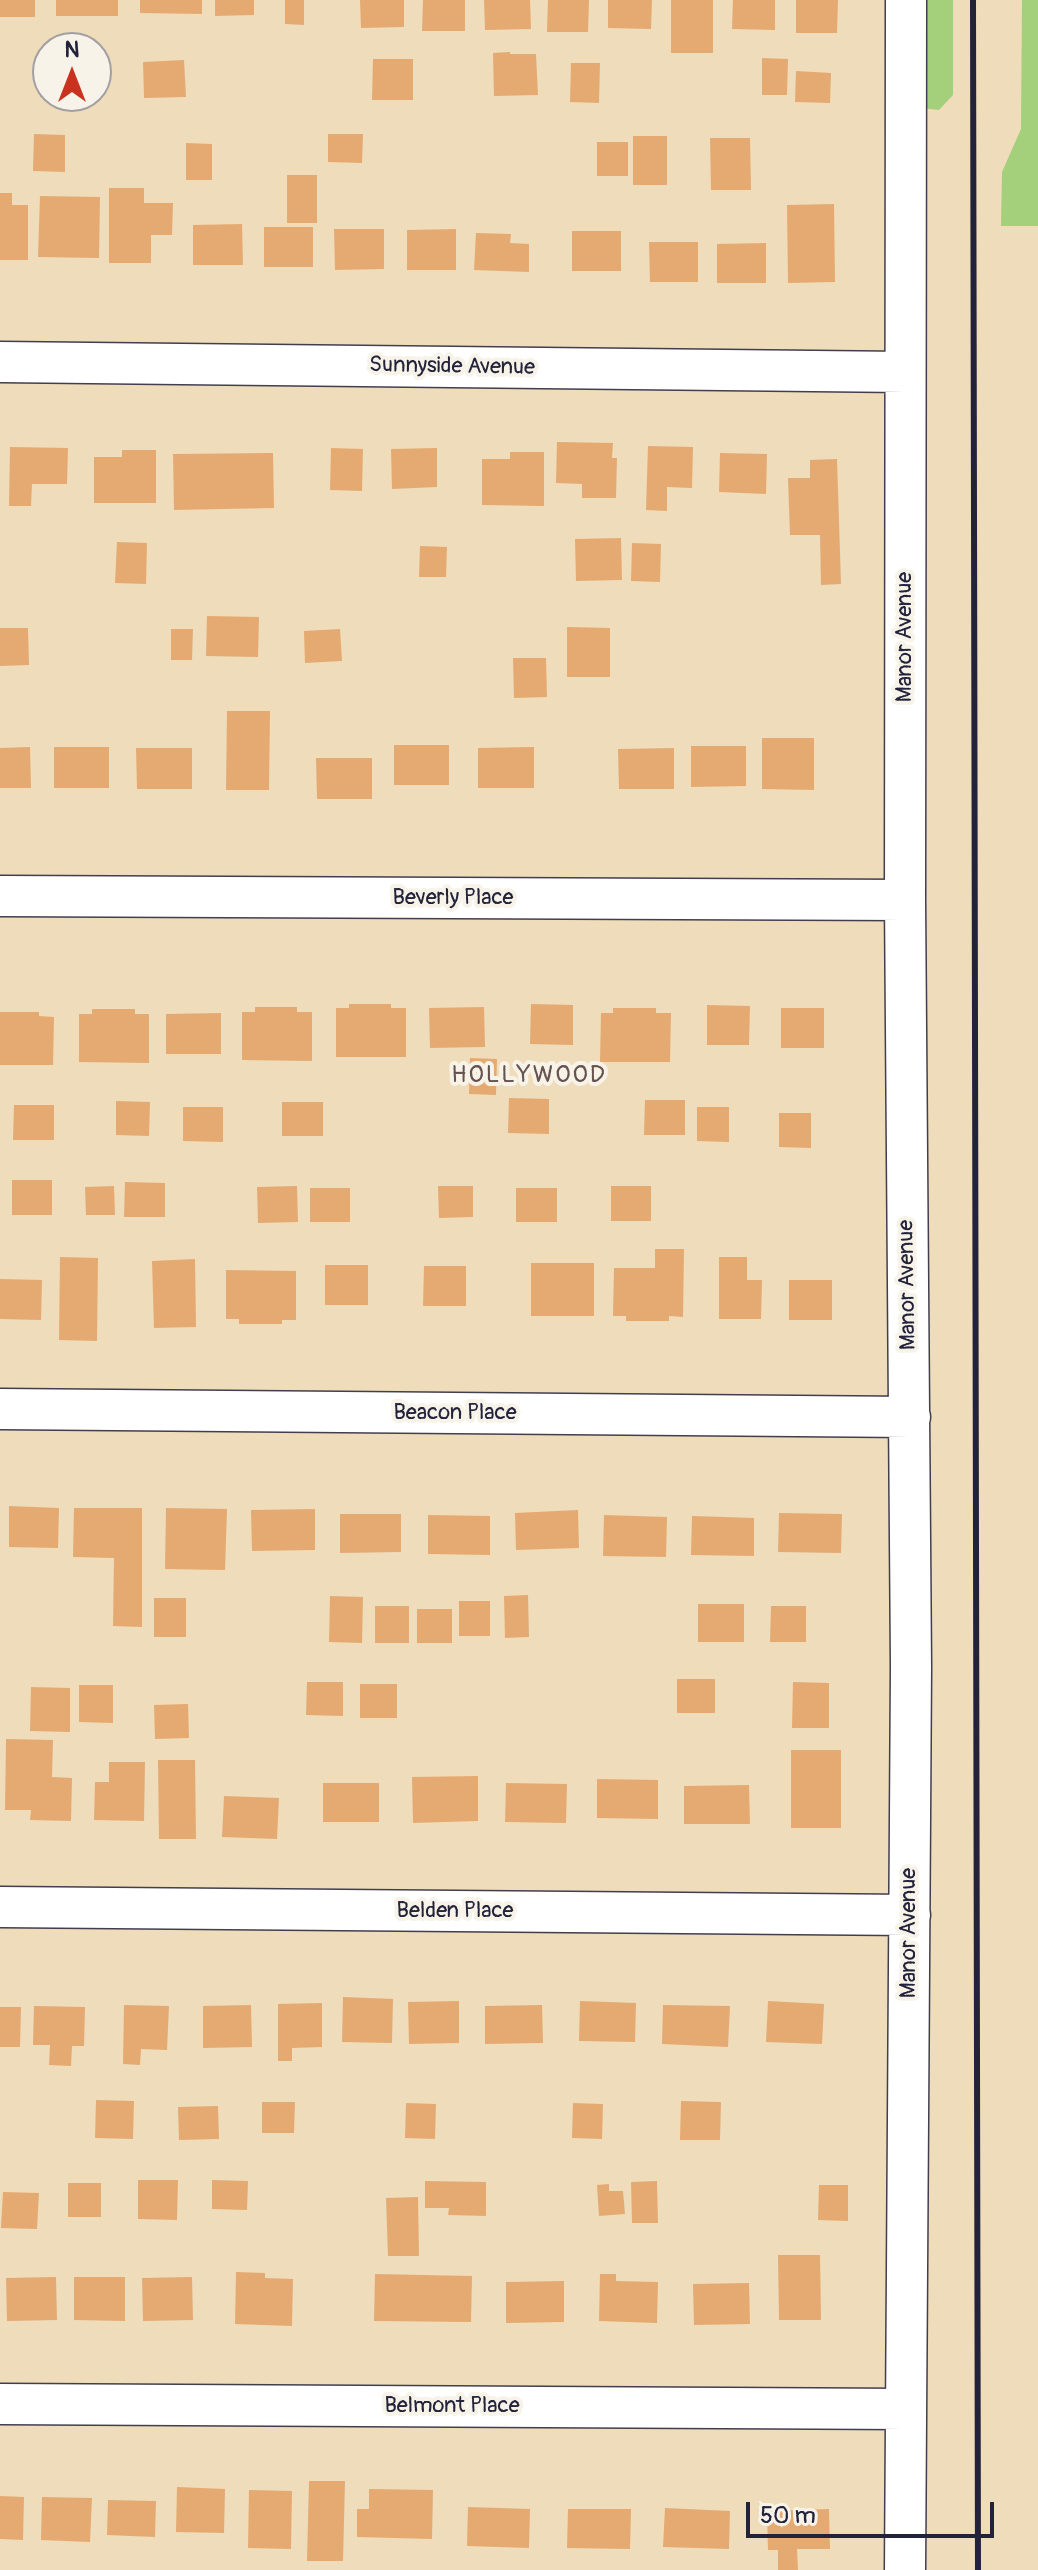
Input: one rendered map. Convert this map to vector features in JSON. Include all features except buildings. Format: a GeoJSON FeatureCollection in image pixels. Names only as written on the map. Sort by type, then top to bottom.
{"type":"FeatureCollection","features":[{"type":"Feature","properties":{"kind":"street","name":"Manor Avenue"},"geometry":{"type":"LineString","coordinates":[[905,2570],[910,1915],[910,1417],[905,900],[906,0]]}},
{"type":"Feature","properties":{"kind":"street","name":"Sunnyside Avenue"},"geometry":{"type":"LineString","coordinates":[[0,362],[904,372]]}},
{"type":"Feature","properties":{"kind":"street","name":"Beverly Place"},"geometry":{"type":"LineString","coordinates":[[0,896],[905,900]]}},
{"type":"Feature","properties":{"kind":"street","name":"Beacon Place"},"geometry":{"type":"LineString","coordinates":[[0,1409],[910,1417]]}},
{"type":"Feature","properties":{"kind":"street","name":"Belden Place"},"geometry":{"type":"LineString","coordinates":[[0,1907],[910,1915]]}},
{"type":"Feature","properties":{"kind":"street","name":"Belmont Place"},"geometry":{"type":"LineString","coordinates":[[0,2404],[905,2409]]}},
{"type":"Feature","properties":{"kind":"green space"},"geometry":{"type":"Polygon","coordinates":[[[921,0],[953,0],[953,95],[939,110],[921,108],[921,0]]]}},
{"type":"Feature","properties":{"kind":"green space"},"geometry":{"type":"Polygon","coordinates":[[[1022,0],[1038,0],[1038,226],[1001,226],[1002,172],[1021,129],[1022,0]]]}},
{"type":"Feature","properties":{"kind":"railway"},"geometry":{"type":"LineString","coordinates":[[973,0],[978,2570]]}},
{"type":"Feature","properties":{"kind":"district","name":"HOLLYWOOD"},"geometry":{"type":"Point","coordinates":[529,1076]}}]}
